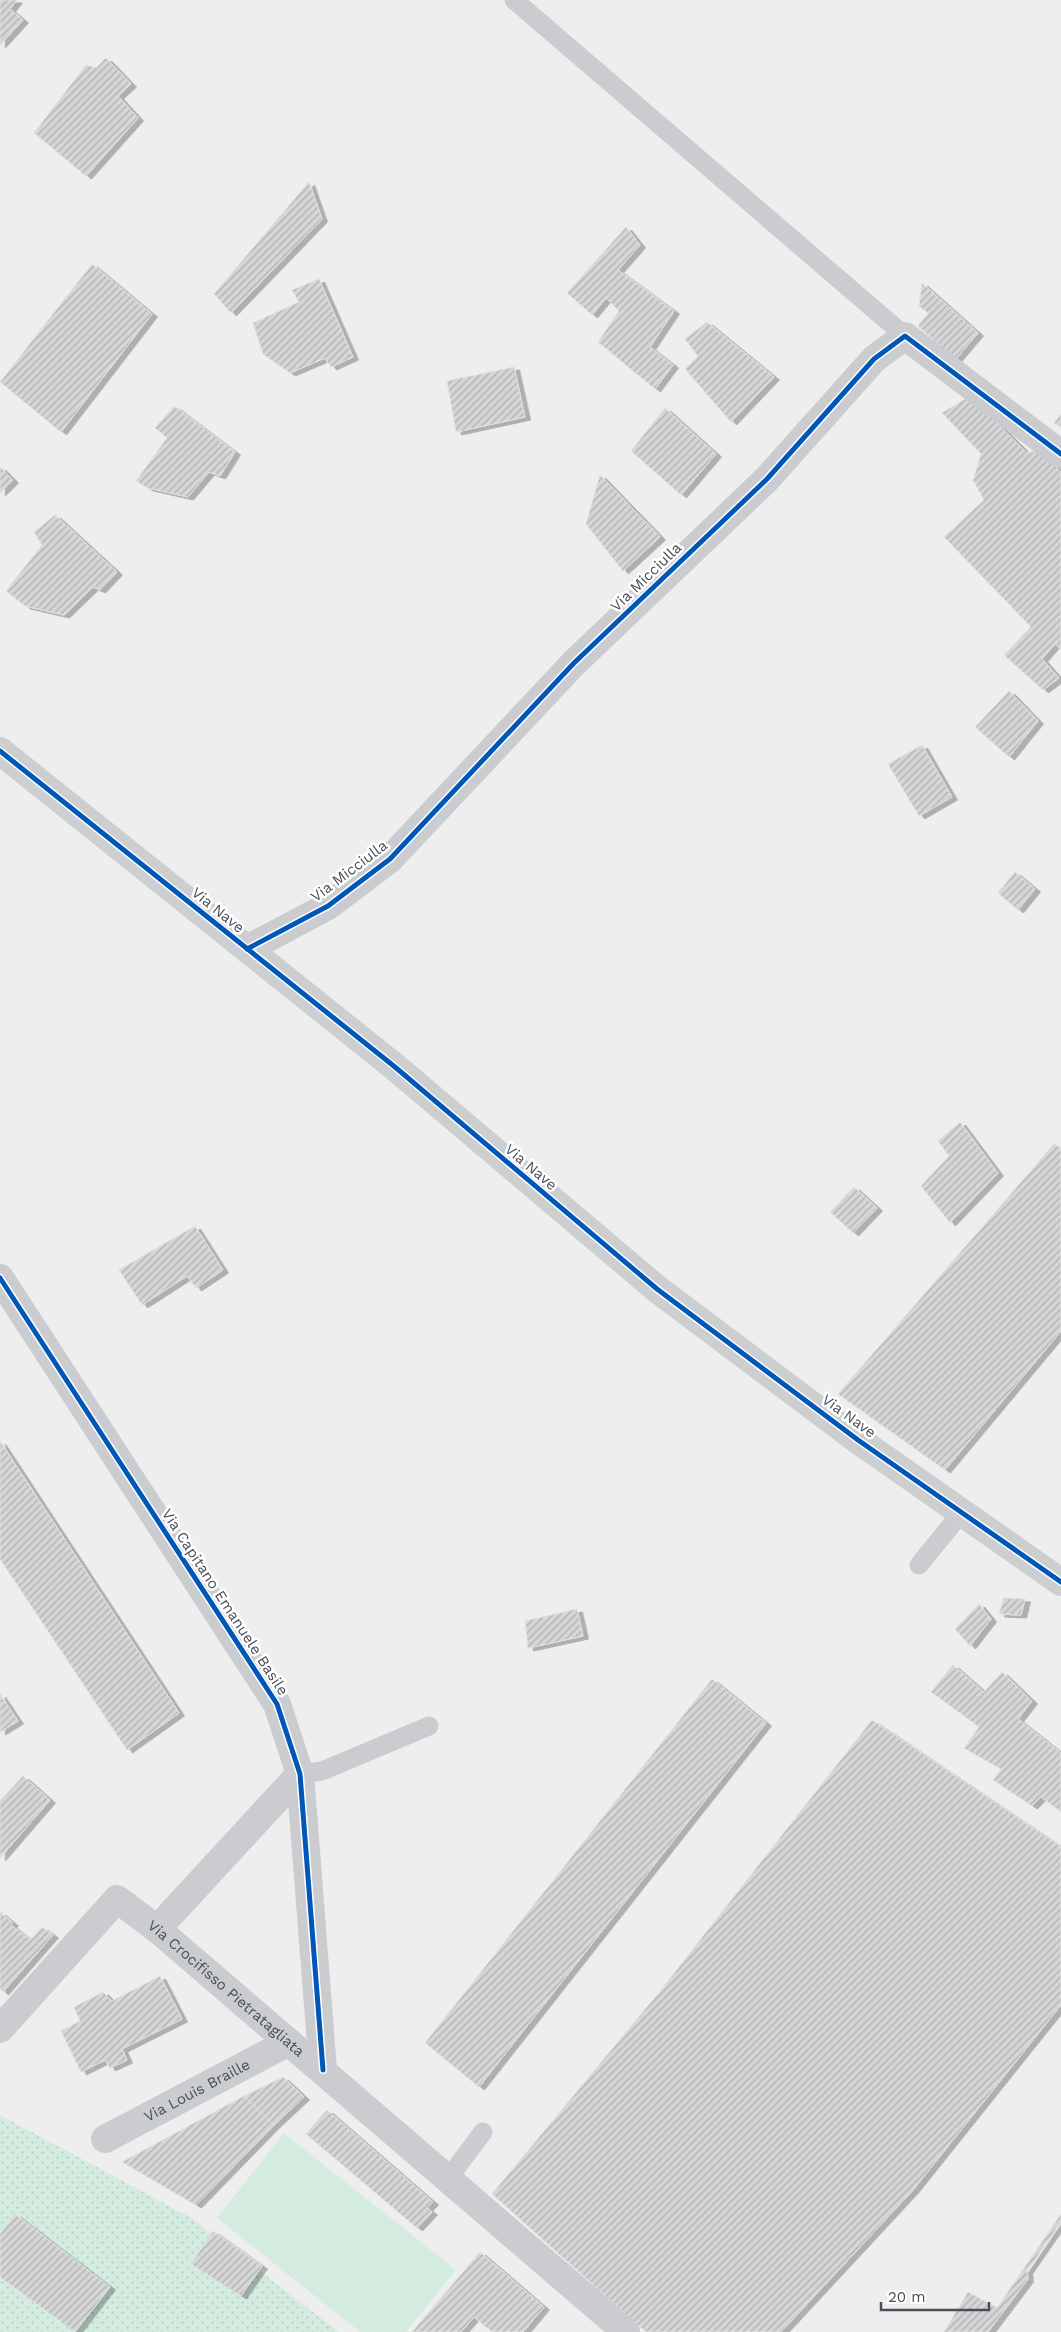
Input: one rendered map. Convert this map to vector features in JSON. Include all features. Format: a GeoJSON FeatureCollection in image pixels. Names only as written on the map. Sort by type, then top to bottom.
{"type":"FeatureCollection","features":[{"type":"Feature","properties":{"kind":"street"},"geometry":{"type":"LineString","coordinates":[[905,336],[1061,454]]}},
{"type":"Feature","properties":{"kind":"street","name":"Via Micciulla"},"geometry":{"type":"LineString","coordinates":[[247,949],[328,906],[390,859],[574,663],[767,479],[874,359],[905,336]]}},
{"type":"Feature","properties":{"kind":"street","name":"Via Nave"},"geometry":{"type":"LineString","coordinates":[[0,750],[395,1067],[657,1289],[858,1440],[1061,1582]]}},
{"type":"Feature","properties":{"kind":"street","name":"Via Capitano Emanuele Basile"},"geometry":{"type":"LineString","coordinates":[[0,1278],[277,1704],[300,1774],[323,2070]]}},
{"type":"Feature","properties":{"kind":"street"},"geometry":{"type":"LineString","coordinates":[[157,1929],[300,1774]]}},
{"type":"Feature","properties":{"kind":"street","name":"Via Crocifisso Pietratagliata"},"geometry":{"type":"LineString","coordinates":[[0,2029],[117,1899],[157,1929],[323,2070],[447,2180],[626,2332]]}},
{"type":"Feature","properties":{"kind":"street","name":"Via Louis Braille"},"geometry":{"type":"LineString","coordinates":[[106,2139],[289,2042]]}},
{"type":"Feature","properties":{"kind":"lane"},"geometry":{"type":"LineString","coordinates":[[514,0],[905,336]]}},
{"type":"Feature","properties":{"kind":"lane"},"geometry":{"type":"LineString","coordinates":[[919,1565],[962,1512]]}},
{"type":"Feature","properties":{"kind":"lane"},"geometry":{"type":"LineString","coordinates":[[300,1774],[322,1771],[429,1726]]}},
{"type":"Feature","properties":{"kind":"lane"},"geometry":{"type":"LineString","coordinates":[[447,2180],[483,2132]]}},
{"type":"Feature","properties":{"kind":"green space"},"geometry":{"type":"Polygon","coordinates":[[[0,2115],[190,2217],[339,2332],[0,2332],[0,2115]]]}},
{"type":"Feature","properties":{"kind":"green space"},"geometry":{"type":"Polygon","coordinates":[[[284,2133],[456,2270],[406,2332],[360,2332],[217,2218],[284,2133]]]}},
{"type":"Feature","properties":{"kind":"building"},"geometry":{"type":"Polygon","coordinates":[[[0,0],[17,0],[10,9],[23,20],[0,45],[0,0]]]}},
{"type":"Feature","properties":{"kind":"building"},"geometry":{"type":"Polygon","coordinates":[[[106,58],[131,84],[118,96],[138,118],[86,176],[34,133],[86,65],[96,68],[106,58]]]}},
{"type":"Feature","properties":{"kind":"building"},"geometry":{"type":"Polygon","coordinates":[[[309,182],[322,219],[231,313],[214,294],[309,182]]]}},
{"type":"Feature","properties":{"kind":"building"},"geometry":{"type":"Polygon","coordinates":[[[626,227],[640,245],[618,270],[674,311],[650,347],[673,365],[655,389],[598,342],[619,311],[606,298],[592,315],[567,293],[626,227]]]}},
{"type":"Feature","properties":{"kind":"building"},"geometry":{"type":"Polygon","coordinates":[[[92,264],[152,314],[61,432],[0,382],[92,264]]]}},
{"type":"Feature","properties":{"kind":"building"},"geometry":{"type":"Polygon","coordinates":[[[319,279],[353,357],[331,367],[325,358],[290,373],[263,354],[253,323],[299,302],[292,290],[319,279]]]}},
{"type":"Feature","properties":{"kind":"building"},"geometry":{"type":"Polygon","coordinates":[[[922,283],[978,333],[956,359],[918,326],[928,313],[919,306],[922,283]]]}},
{"type":"Feature","properties":{"kind":"building"},"geometry":{"type":"Polygon","coordinates":[[[707,322],[774,377],[731,422],[685,369],[698,356],[685,339],[707,322]]]}},
{"type":"Feature","properties":{"kind":"building"},"geometry":{"type":"Polygon","coordinates":[[[514,367],[525,417],[456,432],[447,381],[514,367]]]}},
{"type":"Feature","properties":{"kind":"building"},"geometry":{"type":"Polygon","coordinates":[[[970,396],[1027,453],[1039,450],[1061,472],[1061,649],[1055,644],[1042,659],[1059,678],[1043,690],[1004,655],[1031,627],[944,537],[984,500],[973,480],[981,454],[942,413],[970,396]]]}},
{"type":"Feature","properties":{"kind":"building"},"geometry":{"type":"Polygon","coordinates":[[[174,406],[235,452],[220,476],[209,472],[188,497],[148,488],[136,481],[167,438],[155,428],[174,406]]]}},
{"type":"Feature","properties":{"kind":"building"},"geometry":{"type":"Polygon","coordinates":[[[665,408],[716,454],[681,495],[631,451],[665,408]]]}},
{"type":"Feature","properties":{"kind":"building"},"geometry":{"type":"Polygon","coordinates":[[[1061,414],[1061,427],[1054,423],[1061,414]]]}},
{"type":"Feature","properties":{"kind":"building"},"geometry":{"type":"Polygon","coordinates":[[[0,467],[13,480],[0,493],[0,467]]]}},
{"type":"Feature","properties":{"kind":"building"},"geometry":{"type":"Polygon","coordinates":[[[600,475],[660,537],[623,571],[586,524],[600,475]]]}},
{"type":"Feature","properties":{"kind":"building"},"geometry":{"type":"Polygon","coordinates":[[[55,515],[117,572],[100,590],[93,587],[64,615],[25,606],[6,591],[42,545],[34,532],[55,515]]]}},
{"type":"Feature","properties":{"kind":"building"},"geometry":{"type":"Polygon","coordinates":[[[1009,691],[1038,721],[1009,757],[975,727],[1009,691]]]}},
{"type":"Feature","properties":{"kind":"building"},"geometry":{"type":"Polygon","coordinates":[[[922,745],[952,797],[919,816],[888,764],[922,745]]]}},
{"type":"Feature","properties":{"kind":"building"},"geometry":{"type":"Polygon","coordinates":[[[1015,872],[1035,889],[1018,910],[998,893],[1015,872]]]}},
{"type":"Feature","properties":{"kind":"building"},"geometry":{"type":"Polygon","coordinates":[[[960,1122],[998,1173],[950,1223],[921,1186],[949,1156],[938,1141],[960,1122]]]}},
{"type":"Feature","properties":{"kind":"building"},"geometry":{"type":"Polygon","coordinates":[[[1054,1144],[1061,1148],[1061,1331],[945,1470],[838,1394],[1054,1144]]]}},
{"type":"Feature","properties":{"kind":"building"},"geometry":{"type":"Polygon","coordinates":[[[854,1187],[877,1208],[853,1233],[830,1212],[854,1187]]]}},
{"type":"Feature","properties":{"kind":"building"},"geometry":{"type":"Polygon","coordinates":[[[195,1226],[223,1270],[196,1288],[187,1276],[142,1305],[119,1270],[195,1226]]]}},
{"type":"Feature","properties":{"kind":"building"},"geometry":{"type":"Polygon","coordinates":[[[0,1441],[179,1713],[127,1750],[0,1559],[0,1441]]]}},
{"type":"Feature","properties":{"kind":"building"},"geometry":{"type":"Polygon","coordinates":[[[1004,1598],[1025,1599],[1021,1615],[999,1614],[1004,1598]]]}},
{"type":"Feature","properties":{"kind":"building"},"geometry":{"type":"Polygon","coordinates":[[[979,1604],[991,1619],[970,1646],[955,1629],[979,1604]]]}},
{"type":"Feature","properties":{"kind":"building"},"geometry":{"type":"Polygon","coordinates":[[[577,1609],[583,1636],[528,1648],[525,1621],[577,1609]]]}},
{"type":"Feature","properties":{"kind":"building"},"geometry":{"type":"Polygon","coordinates":[[[953,1665],[984,1692],[1002,1672],[1032,1701],[1018,1719],[1061,1753],[1061,1812],[1041,1797],[1032,1806],[993,1780],[1001,1769],[964,1748],[979,1727],[931,1692],[953,1665]]]}},
{"type":"Feature","properties":{"kind":"building"},"geometry":{"type":"Polygon","coordinates":[[[712,1679],[766,1723],[479,2087],[425,2043],[712,1679]]]}},
{"type":"Feature","properties":{"kind":"building"},"geometry":{"type":"Polygon","coordinates":[[[0,1694],[18,1721],[0,1732],[0,1694]]]}},
{"type":"Feature","properties":{"kind":"building"},"geometry":{"type":"Polygon","coordinates":[[[872,1720],[1061,1847],[1061,2005],[913,2190],[781,2332],[646,2332],[492,2194],[661,1990],[872,1720]]]}},
{"type":"Feature","properties":{"kind":"building"},"geometry":{"type":"Polygon","coordinates":[[[23,1776],[50,1800],[0,1858],[0,1801],[23,1776]]]}},
{"type":"Feature","properties":{"kind":"building"},"geometry":{"type":"Polygon","coordinates":[[[0,1912],[13,1923],[11,1925],[30,1940],[42,1927],[53,1935],[3,1992],[0,1989],[0,1912]]]}},
{"type":"Feature","properties":{"kind":"building"},"geometry":{"type":"Polygon","coordinates":[[[160,1976],[182,2019],[122,2049],[127,2060],[110,2068],[105,2060],[81,2072],[61,2031],[80,2021],[74,2007],[103,1992],[112,2001],[160,1976]]]}},
{"type":"Feature","properties":{"kind":"building"},"geometry":{"type":"Polygon","coordinates":[[[283,2077],[304,2097],[274,2125],[244,2096],[283,2077]]]}},
{"type":"Feature","properties":{"kind":"building"},"geometry":{"type":"Polygon","coordinates":[[[244,2096],[274,2125],[196,2205],[122,2162],[244,2096]]]}},
{"type":"Feature","properties":{"kind":"building"},"geometry":{"type":"Polygon","coordinates":[[[327,2110],[433,2202],[427,2208],[432,2212],[417,2228],[306,2134],[327,2110]]]}},
{"type":"Feature","properties":{"kind":"building"},"geometry":{"type":"Polygon","coordinates":[[[15,2214],[110,2287],[75,2332],[0,2277],[0,2234],[15,2214]]]}},
{"type":"Feature","properties":{"kind":"building"},"geometry":{"type":"Polygon","coordinates":[[[1061,2214],[1061,2222],[1027,2271],[1028,2279],[988,2332],[944,2332],[968,2292],[997,2308],[1061,2214]]]}},
{"type":"Feature","properties":{"kind":"building"},"geometry":{"type":"Polygon","coordinates":[[[213,2231],[262,2266],[241,2296],[191,2264],[213,2231]]]}},
{"type":"Feature","properties":{"kind":"building"},"geometry":{"type":"Polygon","coordinates":[[[480,2252],[544,2307],[523,2332],[492,2332],[474,2317],[461,2332],[412,2332],[480,2252]]]}},
{"type":"Feature","properties":{"kind":"cycle path"},"geometry":{"type":"LineString","coordinates":[[247,949],[328,906],[390,859],[574,663],[767,479],[874,359],[905,336],[1061,454]]}},
{"type":"Feature","properties":{"kind":"cycle path"},"geometry":{"type":"LineString","coordinates":[[0,751],[395,1067],[657,1289],[858,1440],[1061,1582]]}},
{"type":"Feature","properties":{"kind":"cycle path"},"geometry":{"type":"LineString","coordinates":[[0,1278],[277,1704],[300,1774],[323,2070]]}}]}
